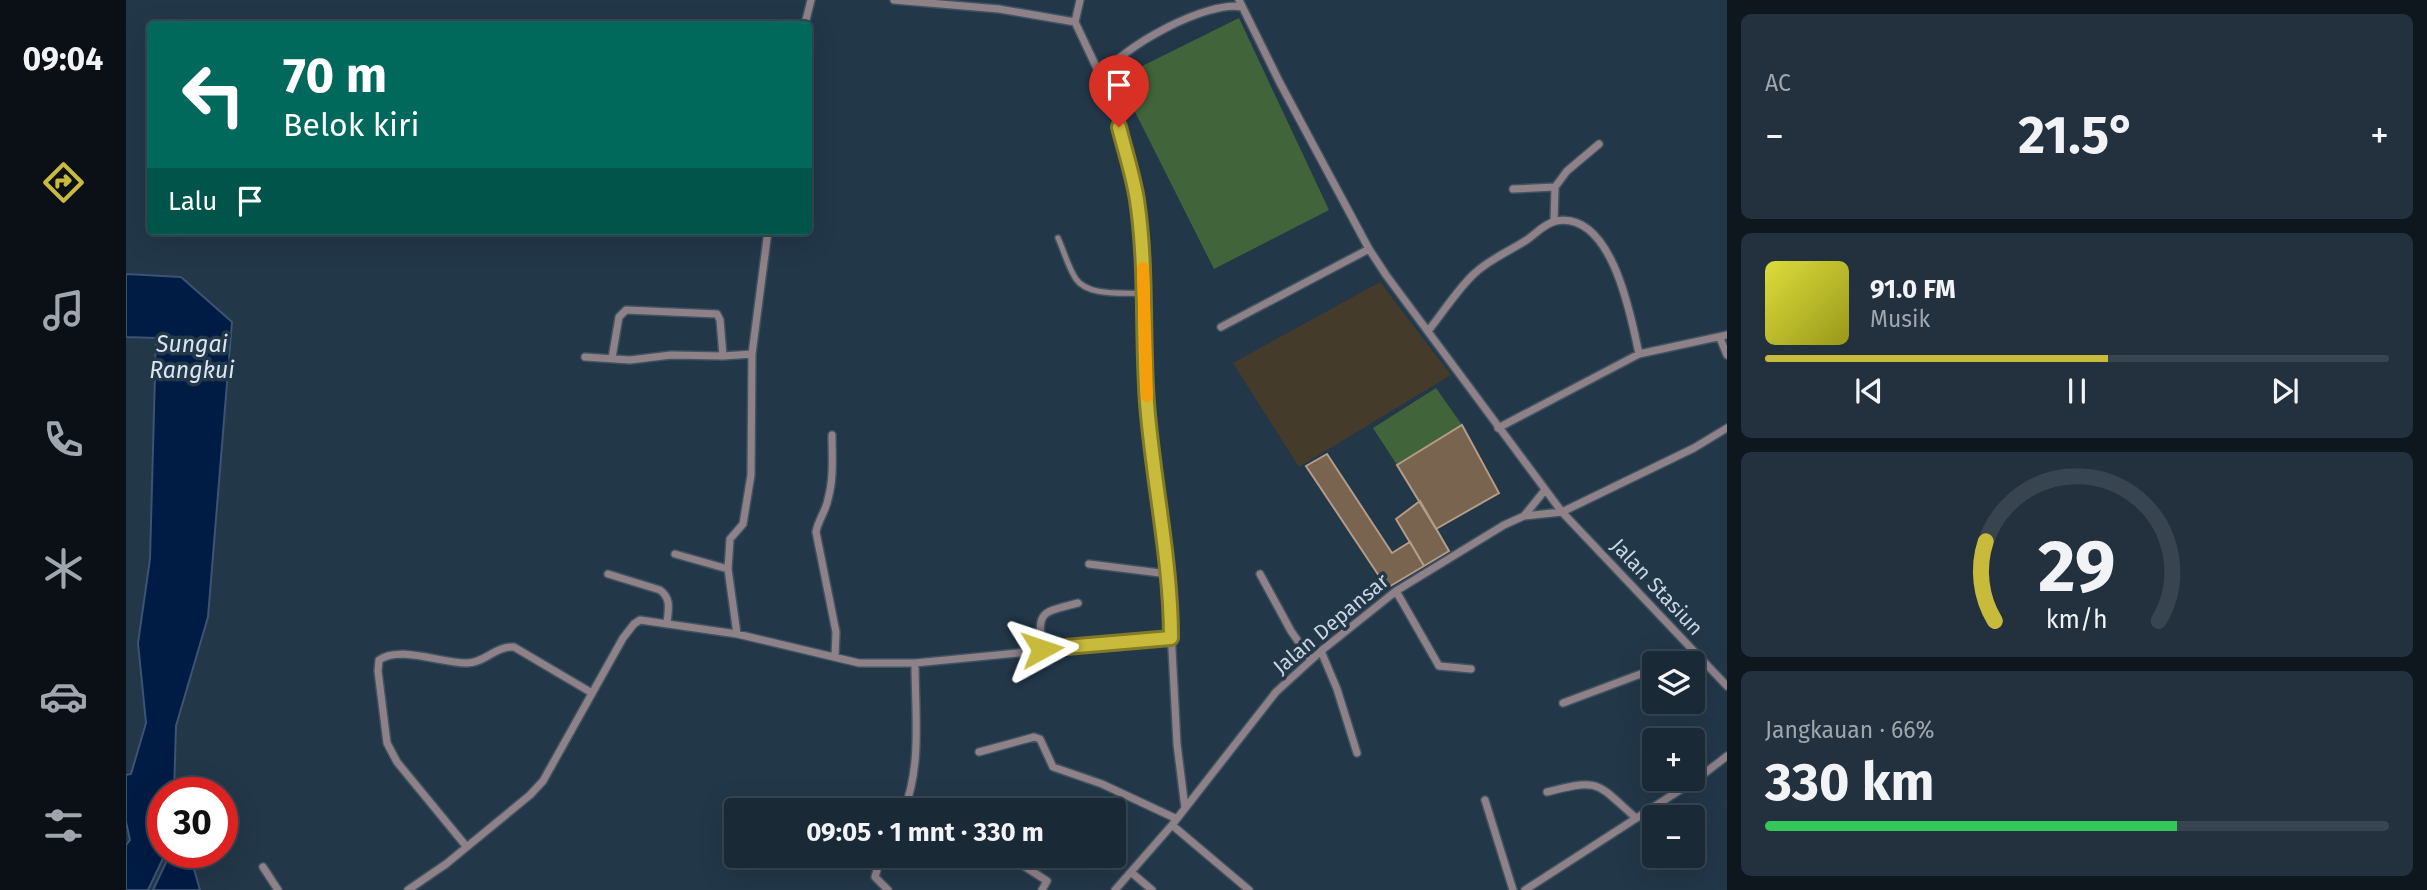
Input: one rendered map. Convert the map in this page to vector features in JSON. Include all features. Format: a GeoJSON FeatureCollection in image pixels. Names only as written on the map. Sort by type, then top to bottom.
{"type":"FeatureCollection","features":[{"type":"Feature","properties":{"kind":"street"},"geometry":{"type":"LineString","coordinates":[[806,21],[811,0]]}},
{"type":"Feature","properties":{"kind":"street"},"geometry":{"type":"LineString","coordinates":[[894,0],[999,9],[1075,22]]}},
{"type":"Feature","properties":{"kind":"street"},"geometry":{"type":"LineString","coordinates":[[1080,0],[1075,22],[1112,103],[1136,198],[1144,294],[1147,403],[1168,574],[1177,744],[1185,808]]}},
{"type":"Feature","properties":{"kind":"street"},"geometry":{"type":"LineString","coordinates":[[1101,77],[1108,65],[1120,56],[1186,18],[1217,7],[1241,4]]}},
{"type":"Feature","properties":{"kind":"street","name":"Jalan Stasiun"},"geometry":{"type":"LineString","coordinates":[[1241,4],[1369,249],[1562,512],[1694,651]]}},
{"type":"Feature","properties":{"kind":"street"},"geometry":{"type":"LineString","coordinates":[[1555,221],[1555,187],[1567,171],[1599,144]]}},
{"type":"Feature","properties":{"kind":"street"},"geometry":{"type":"LineString","coordinates":[[1513,189],[1555,187]]}},
{"type":"Feature","properties":{"kind":"street"},"geometry":{"type":"LineString","coordinates":[[1428,331],[1474,274],[1529,239],[1542,227],[1555,221],[1570,221],[1588,230],[1606,251],[1627,300],[1639,354]]}},
{"type":"Feature","properties":{"kind":"street"},"geometry":{"type":"LineString","coordinates":[[737,634],[728,569],[730,536],[740,530],[743,524],[751,475],[752,354],[767,235]]}},
{"type":"Feature","properties":{"kind":"street"},"geometry":{"type":"LineString","coordinates":[[1221,327],[1369,249]]}},
{"type":"Feature","properties":{"kind":"street"},"geometry":{"type":"LineString","coordinates":[[612,358],[619,317],[626,310],[717,314],[720,320],[723,356]]}},
{"type":"Feature","properties":{"kind":"street"},"geometry":{"type":"LineString","coordinates":[[1498,428],[1639,354],[1724,337],[1727,355]]}},
{"type":"Feature","properties":{"kind":"street"},"geometry":{"type":"LineString","coordinates":[[585,357],[631,360],[671,355],[752,354]]}},
{"type":"Feature","properties":{"kind":"street","name":"Jalan Depansar"},"geometry":{"type":"LineString","coordinates":[[1115,890],[1174,822],[1276,692],[1321,651],[1396,592],[1472,544],[1524,516],[1562,512],[1726,430]]}},
{"type":"Feature","properties":{"kind":"street"},"geometry":{"type":"LineString","coordinates":[[832,435],[832,482],[817,532],[836,632],[835,656]]}},
{"type":"Feature","properties":{"kind":"street"},"geometry":{"type":"LineString","coordinates":[[1524,516],[1545,490]]}},
{"type":"Feature","properties":{"kind":"street"},"geometry":{"type":"LineString","coordinates":[[675,554],[728,569]]}},
{"type":"Feature","properties":{"kind":"street"},"geometry":{"type":"LineString","coordinates":[[1089,564],[1168,574]]}},
{"type":"Feature","properties":{"kind":"street"},"geometry":{"type":"LineString","coordinates":[[608,574],[660,590],[666,595],[669,601],[667,624]]}},
{"type":"Feature","properties":{"kind":"street"},"geometry":{"type":"LineString","coordinates":[[1260,574],[1291,631],[1311,660]]}},
{"type":"Feature","properties":{"kind":"street"},"geometry":{"type":"LineString","coordinates":[[1396,592],[1439,666],[1471,669]]}},
{"type":"Feature","properties":{"kind":"street"},"geometry":{"type":"LineString","coordinates":[[1042,649],[1039,623],[1041,618],[1054,609],[1078,603]]}},
{"type":"Feature","properties":{"kind":"street"},"geometry":{"type":"LineString","coordinates":[[408,890],[446,864],[530,795],[542,781],[623,638],[640,620],[737,634],[859,663],[915,663],[1171,638]]}},
{"type":"Feature","properties":{"kind":"street"},"geometry":{"type":"LineString","coordinates":[[466,846],[397,762],[387,743],[379,683],[379,660],[388,655],[420,656],[466,664],[476,663],[500,648],[514,647],[592,693]]}},
{"type":"Feature","properties":{"kind":"street"},"geometry":{"type":"LineString","coordinates":[[1321,651],[1337,689],[1357,753]]}},
{"type":"Feature","properties":{"kind":"street","name":"Jalan Stasiun"},"geometry":{"type":"LineString","coordinates":[[1705,662],[1727,685]]}},
{"type":"Feature","properties":{"kind":"street"},"geometry":{"type":"LineString","coordinates":[[909,798],[915,752],[915,663]]}},
{"type":"Feature","properties":{"kind":"street"},"geometry":{"type":"LineString","coordinates":[[1563,703],[1642,673]]}},
{"type":"Feature","properties":{"kind":"street"},"geometry":{"type":"LineString","coordinates":[[979,751],[1034,737],[1040,739],[1053,767],[1102,784],[1174,822],[1249,890]]}},
{"type":"Feature","properties":{"kind":"street"},"geometry":{"type":"LineString","coordinates":[[1525,890],[1697,779],[1727,756]]}},
{"type":"Feature","properties":{"kind":"street"},"geometry":{"type":"LineString","coordinates":[[1547,792],[1582,783],[1591,784],[1602,789],[1636,818]]}},
{"type":"Feature","properties":{"kind":"street"},"geometry":{"type":"LineString","coordinates":[[1485,800],[1513,890]]}},
{"type":"Feature","properties":{"kind":"street"},"geometry":{"type":"LineString","coordinates":[[263,867],[278,890]]}},
{"type":"Feature","properties":{"kind":"street"},"geometry":{"type":"LineString","coordinates":[[878,868],[875,877],[888,890]]}},
{"type":"Feature","properties":{"kind":"street"},"geometry":{"type":"LineString","coordinates":[[1027,868],[1047,881],[1042,890]]}},
{"type":"Feature","properties":{"kind":"street"},"geometry":{"type":"LineString","coordinates":[[1132,873],[1152,890]]}},
{"type":"Feature","properties":{"kind":"lane"},"geometry":{"type":"LineString","coordinates":[[1058,238],[1081,285],[1102,291],[1144,294]]}},
{"type":"Feature","properties":{"kind":"shaded area"},"geometry":{"type":"Polygon","coordinates":[[[1380,282],[1451,375],[1299,467],[1233,363],[1380,282]]]}},
{"type":"Feature","properties":{"kind":"green space"},"geometry":{"type":"Polygon","coordinates":[[[1239,18],[1329,210],[1214,269],[1118,78],[1239,18]]]}},
{"type":"Feature","properties":{"kind":"green space"},"geometry":{"type":"Polygon","coordinates":[[[1436,388],[1462,425],[1397,465],[1373,428],[1436,388]]]}},
{"type":"Feature","properties":{"kind":"water","name":"Sungai Rangkui"},"geometry":{"type":"Polygon","coordinates":[[[126,274],[181,277],[232,322],[208,617],[176,726],[174,777],[147,777],[147,868],[158,868],[148,890],[126,890],[126,845],[130,840],[126,822],[126,775],[131,774],[146,723],[138,643],[150,559],[156,338],[126,337],[126,274]]]}},
{"type":"Feature","properties":{"kind":"water"},"geometry":{"type":"Polygon","coordinates":[[[163,868],[194,868],[200,890],[153,890],[163,868]]]}},
{"type":"Feature","properties":{"kind":"building"},"geometry":{"type":"Polygon","coordinates":[[[1462,425],[1499,493],[1436,529],[1397,465],[1462,425]]]}},
{"type":"Feature","properties":{"kind":"building"},"geometry":{"type":"Polygon","coordinates":[[[1327,454],[1392,553],[1410,542],[1424,566],[1387,588],[1306,466],[1327,454]]]}},
{"type":"Feature","properties":{"kind":"building"},"geometry":{"type":"Polygon","coordinates":[[[1420,501],[1449,551],[1424,566],[1396,519],[1420,501]]]}},
{"type":"Feature","properties":{"kind":"slow traffic"},"geometry":{"type":"LineString","coordinates":[[1143,268],[1147,396]]}},
{"type":"Feature","properties":{"kind":"route"},"geometry":{"type":"LineString","coordinates":[[1042,649],[1171,638],[1168,574],[1147,403],[1139,220],[1132,176],[1119,127]]}}]}
